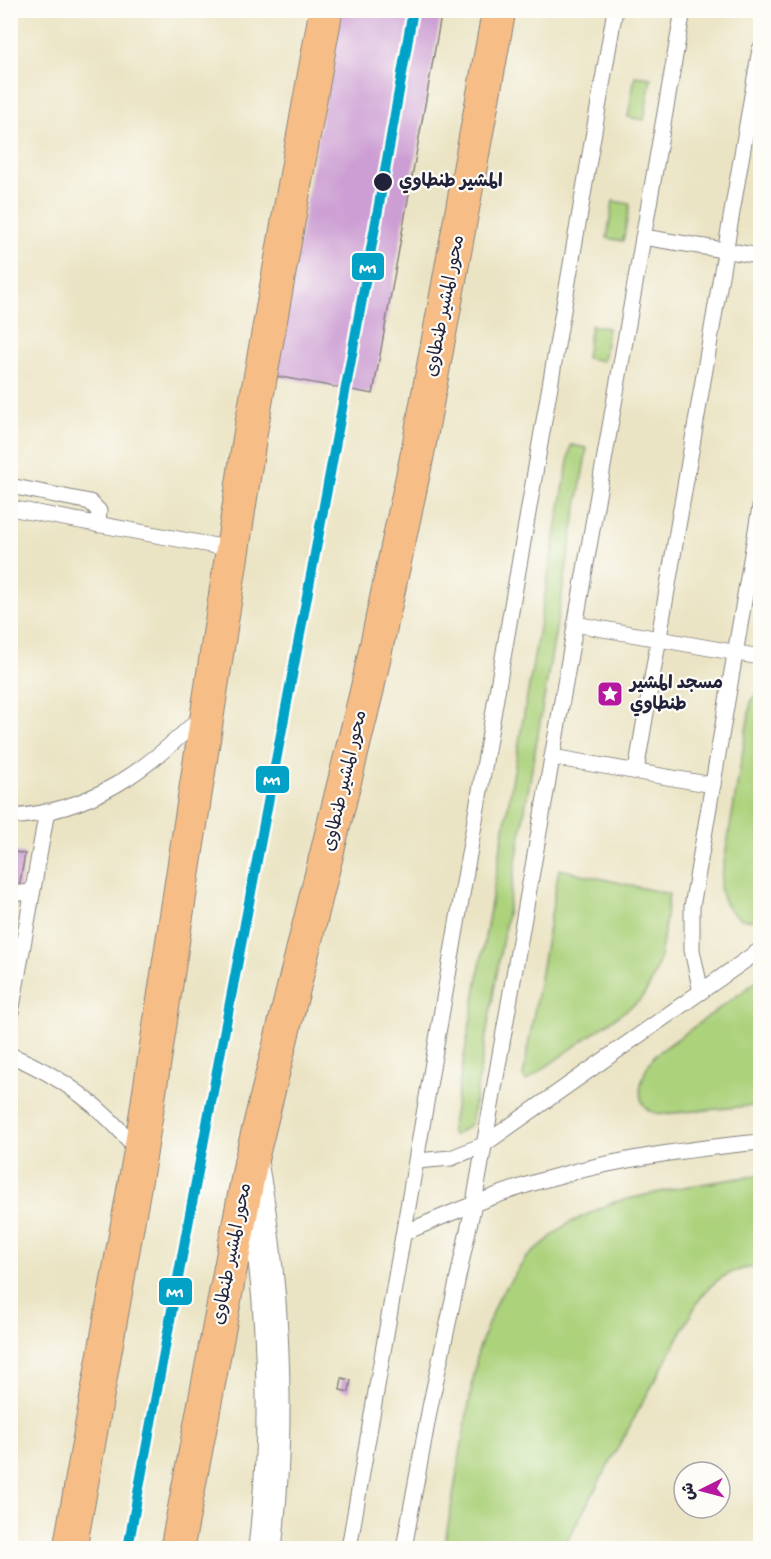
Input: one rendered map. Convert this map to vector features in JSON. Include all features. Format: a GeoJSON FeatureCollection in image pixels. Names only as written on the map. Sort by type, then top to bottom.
{"type":"FeatureCollection","features":[{"type":"Feature","properties":{"kind":"highway"},"geometry":{"type":"LineString","coordinates":[[70,1548],[140,1154],[206,712],[260,375],[326,10]]}},
{"type":"Feature","properties":{"kind":"highway","name":"محور المشير طنطاوى"},"geometry":{"type":"LineString","coordinates":[[177,1548],[251,1161],[370,679],[417,456],[499,10]]}},
{"type":"Feature","properties":{"kind":"street"},"geometry":{"type":"LineString","coordinates":[[251,1161],[269,1275],[274,1344],[274,1448],[265,1548]]}},
{"type":"Feature","properties":{"kind":"lane"},"geometry":{"type":"LineString","coordinates":[[349,1548],[615,10]]}},
{"type":"Feature","properties":{"kind":"lane"},"geometry":{"type":"LineString","coordinates":[[404,1548],[430,1407],[474,1203],[684,10]]}},
{"type":"Feature","properties":{"kind":"lane"},"geometry":{"type":"LineString","coordinates":[[636,771],[760,49]]}},
{"type":"Feature","properties":{"kind":"lane"},"geometry":{"type":"LineString","coordinates":[[644,237],[760,256]]}},
{"type":"Feature","properties":{"kind":"lane"},"geometry":{"type":"LineString","coordinates":[[10,486],[90,502],[99,511],[98,525]]}},
{"type":"Feature","properties":{"kind":"lane"},"geometry":{"type":"LineString","coordinates":[[701,992],[692,950],[691,928],[712,785],[760,507]]}},
{"type":"Feature","properties":{"kind":"lane"},"geometry":{"type":"LineString","coordinates":[[10,508],[232,549]]}},
{"type":"Feature","properties":{"kind":"lane"},"geometry":{"type":"LineString","coordinates":[[575,624],[760,657]]}},
{"type":"Feature","properties":{"kind":"lane"},"geometry":{"type":"LineString","coordinates":[[10,817],[47,811],[87,799],[130,777],[170,747],[206,712]]}},
{"type":"Feature","properties":{"kind":"lane"},"geometry":{"type":"LineString","coordinates":[[552,757],[712,785]]}},
{"type":"Feature","properties":{"kind":"lane"},"geometry":{"type":"LineString","coordinates":[[10,1018],[47,811]]}},
{"type":"Feature","properties":{"kind":"lane"},"geometry":{"type":"LineString","coordinates":[[10,894],[32,892]]}},
{"type":"Feature","properties":{"kind":"lane"},"geometry":{"type":"LineString","coordinates":[[417,1161],[452,1158],[483,1145],[760,950]]}},
{"type":"Feature","properties":{"kind":"lane"},"geometry":{"type":"LineString","coordinates":[[10,1055],[56,1077],[80,1094],[123,1132],[140,1154]]}},
{"type":"Feature","properties":{"kind":"lane"},"geometry":{"type":"LineString","coordinates":[[404,1233],[474,1203],[553,1177],[623,1160],[760,1142]]}},
{"type":"Feature","properties":{"kind":"green space"},"geometry":{"type":"Polygon","coordinates":[[[635,76],[651,78],[644,120],[628,117],[635,76]]]}},
{"type":"Feature","properties":{"kind":"green space"},"geometry":{"type":"Polygon","coordinates":[[[613,201],[630,204],[623,241],[607,238],[613,201]]]}},
{"type":"Feature","properties":{"kind":"green space"},"geometry":{"type":"Polygon","coordinates":[[[591,325],[608,328],[603,361],[586,358],[591,325]]]}},
{"type":"Feature","properties":{"kind":"green space"},"geometry":{"type":"Polygon","coordinates":[[[571,445],[587,448],[471,1124],[454,1136],[451,1132],[571,445]]]}},
{"type":"Feature","properties":{"kind":"green space"},"geometry":{"type":"Polygon","coordinates":[[[760,690],[760,919],[752,920],[738,917],[728,908],[720,887],[751,702],[760,690]]]}},
{"type":"Feature","properties":{"kind":"green space"},"geometry":{"type":"Polygon","coordinates":[[[559,869],[669,894],[661,950],[653,978],[639,1001],[526,1081],[523,1076],[559,869]]]}},
{"type":"Feature","properties":{"kind":"green space"},"geometry":{"type":"Polygon","coordinates":[[[760,979],[760,1105],[664,1114],[653,1112],[645,1107],[640,1091],[645,1072],[655,1055],[760,979]]]}},
{"type":"Feature","properties":{"kind":"green space"},"geometry":{"type":"Polygon","coordinates":[[[760,1175],[760,1266],[741,1269],[725,1276],[711,1285],[699,1300],[563,1548],[444,1548],[478,1351],[496,1302],[526,1258],[567,1224],[614,1202],[683,1187],[760,1175]]]}},
{"type":"Feature","properties":{"kind":"building","name":"المشير طنطاوي"},"geometry":{"type":"Polygon","coordinates":[[[341,10],[442,10],[373,394],[275,376],[341,10]]]}},
{"type":"Feature","properties":{"kind":"building"},"geometry":{"type":"Polygon","coordinates":[[[10,851],[25,854],[12,927],[10,927],[10,851]]]}},
{"type":"Feature","properties":{"kind":"building"},"geometry":{"type":"Polygon","coordinates":[[[342,1378],[351,1380],[349,1392],[340,1390],[342,1378]]]}},
{"type":"Feature","properties":{"kind":"transit line","name":"M1"},"geometry":{"type":"LineString","coordinates":[[128,1548],[309,588],[413,10]]}},
{"type":"Feature","properties":{"kind":"place","name":"المشير طنطاوي"},"geometry":{"type":"Point","coordinates":[383,182]}},
{"type":"Feature","properties":{"kind":"place","name":"مسجد المشير طنطاوي"},"geometry":{"type":"Point","coordinates":[610,694]}}]}
